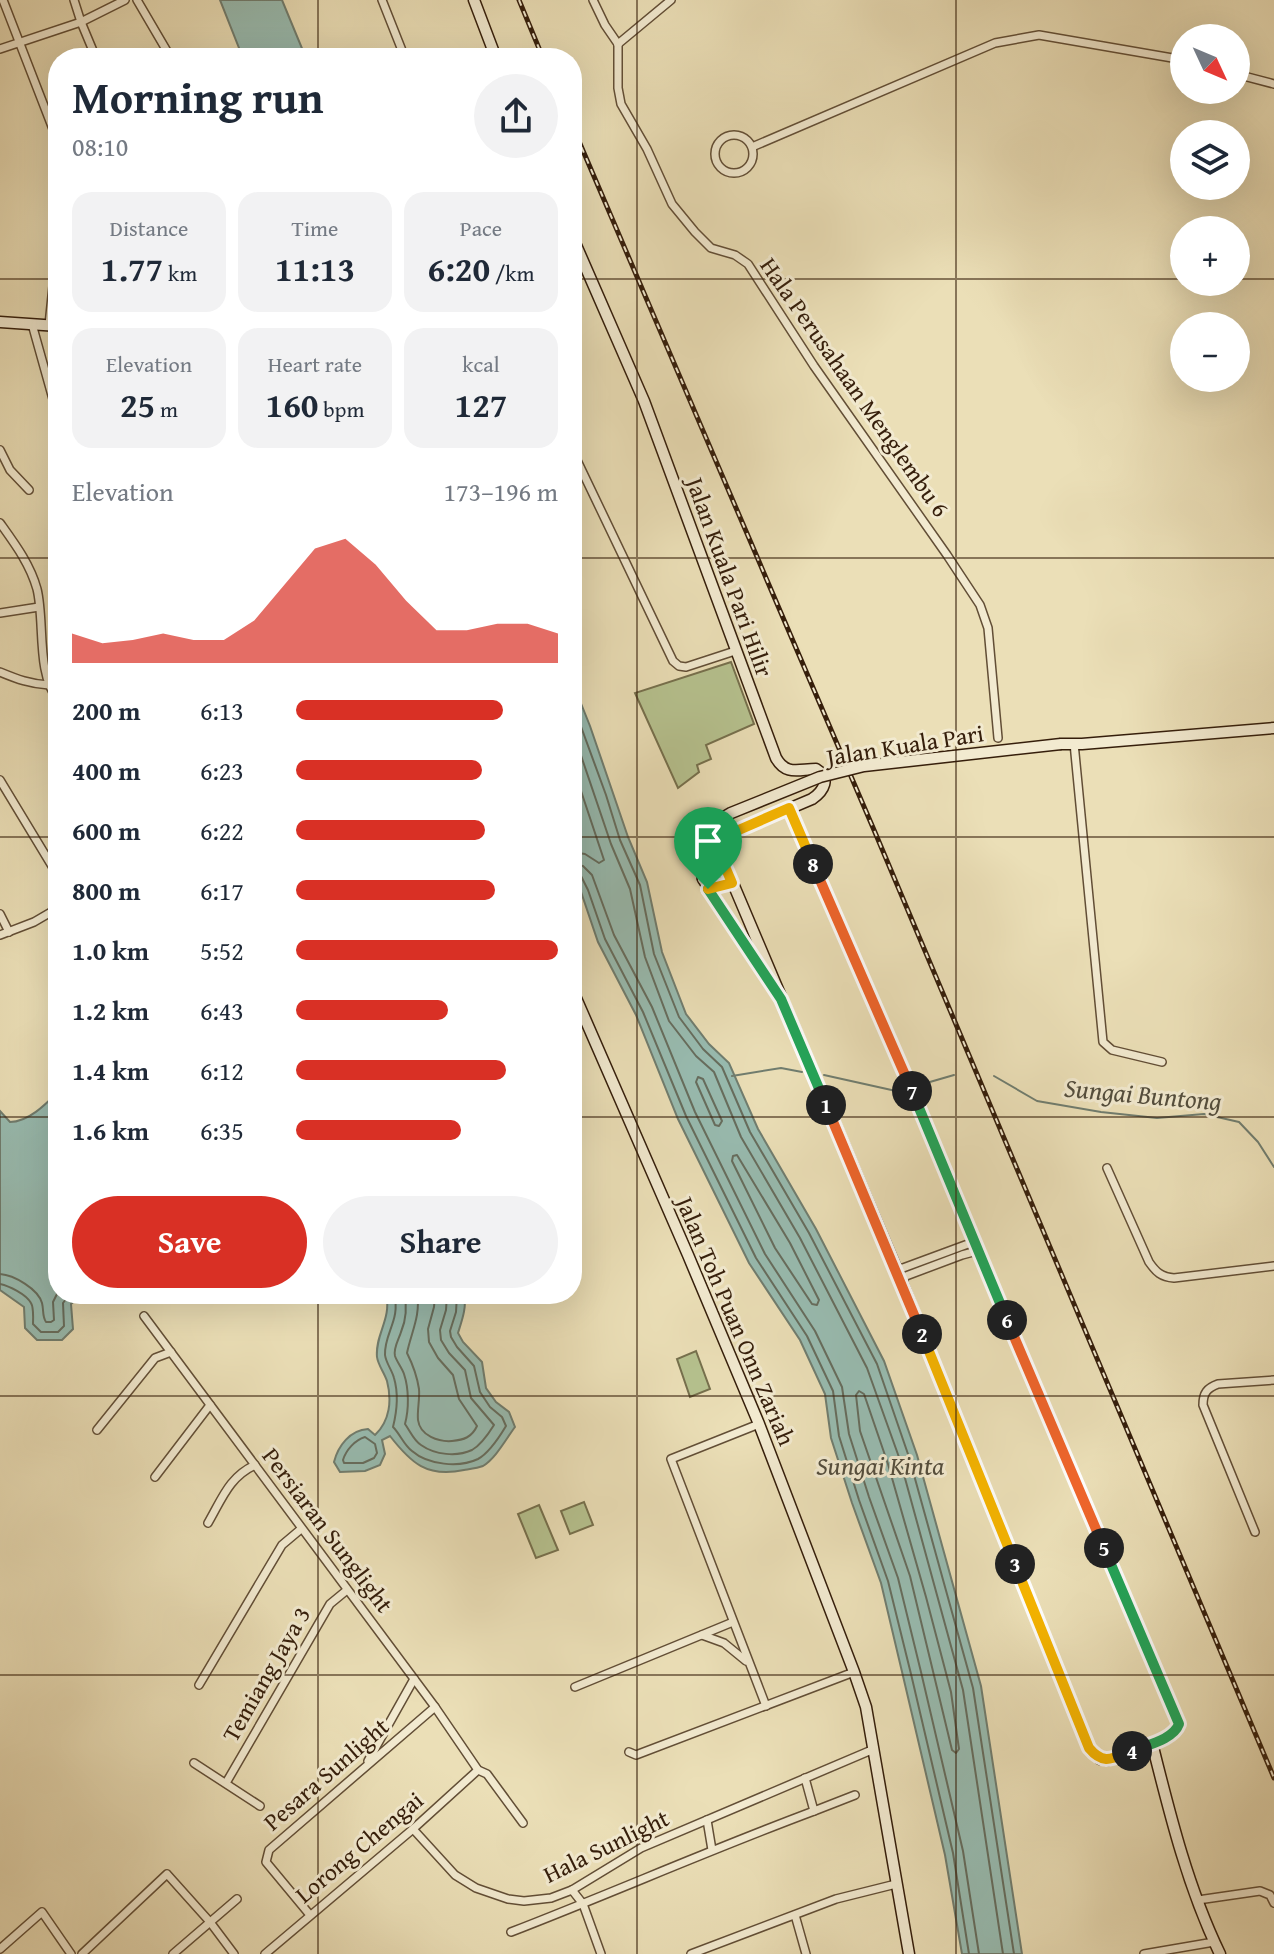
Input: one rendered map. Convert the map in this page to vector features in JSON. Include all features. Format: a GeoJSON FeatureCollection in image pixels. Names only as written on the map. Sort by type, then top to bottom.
{"type":"FeatureCollection","features":[{"type":"Feature","properties":{"kind":"street"},"geometry":{"type":"LineString","coordinates":[[3,0],[48,116]]}},
{"type":"Feature","properties":{"kind":"street"},"geometry":{"type":"LineString","coordinates":[[74,0],[92,48]]}},
{"type":"Feature","properties":{"kind":"street"},"geometry":{"type":"LineString","coordinates":[[0,49],[81,22],[125,0]]}},
{"type":"Feature","properties":{"kind":"street"},"geometry":{"type":"LineString","coordinates":[[137,0],[165,48]]}},
{"type":"Feature","properties":{"kind":"street"},"geometry":{"type":"LineString","coordinates":[[382,0],[401,48]]}},
{"type":"Feature","properties":{"kind":"street"},"geometry":{"type":"LineString","coordinates":[[474,0],[492,48]]}},
{"type":"Feature","properties":{"kind":"street"},"geometry":{"type":"LineString","coordinates":[[593,0],[618,44],[671,0]]}},
{"type":"Feature","properties":{"kind":"street"},"geometry":{"type":"LineString","coordinates":[[752,147],[995,43],[1039,35],[1170,58]]}},
{"type":"Feature","properties":{"kind":"street","name":"Hala Perusahaan Menglembu 6"},"geometry":{"type":"LineString","coordinates":[[618,44],[621,104],[647,149],[672,204],[711,248],[735,255],[748,264],[980,605],[988,628],[998,738]]}},
{"type":"Feature","properties":{"kind":"street"},"geometry":{"type":"LineString","coordinates":[[1250,78],[1274,84]]}},
{"type":"Feature","properties":{"kind":"street"},"geometry":{"type":"LineString","coordinates":[[737,135],[746,139],[752,147],[753,157],[749,166],[741,172],[731,173],[722,169],[716,161],[715,151],[719,142],[727,136],[737,135]]}},
{"type":"Feature","properties":{"kind":"street","name":"Jalan Kuala Pari Hilir"},"geometry":{"type":"LineString","coordinates":[[582,259],[644,401],[780,765],[793,772],[816,769],[824,776],[825,786],[812,799],[725,836],[720,842],[720,849],[732,883]]}},
{"type":"Feature","properties":{"kind":"street"},"geometry":{"type":"LineString","coordinates":[[0,322],[48,325]]}},
{"type":"Feature","properties":{"kind":"street"},"geometry":{"type":"LineString","coordinates":[[32,324],[48,381]]}},
{"type":"Feature","properties":{"kind":"street"},"geometry":{"type":"LineString","coordinates":[[0,450],[10,470],[29,490]]}},
{"type":"Feature","properties":{"kind":"street"},"geometry":{"type":"LineString","coordinates":[[582,471],[673,661],[686,667],[735,651]]}},
{"type":"Feature","properties":{"kind":"street"},"geometry":{"type":"LineString","coordinates":[[0,523],[31,571],[38,594],[48,679]]}},
{"type":"Feature","properties":{"kind":"street"},"geometry":{"type":"LineString","coordinates":[[0,613],[39,607]]}},
{"type":"Feature","properties":{"kind":"street"},"geometry":{"type":"LineString","coordinates":[[0,672],[30,684],[48,685]]}},
{"type":"Feature","properties":{"kind":"street","name":"Jalan Kuala Pari"},"geometry":{"type":"LineString","coordinates":[[1074,743],[1083,739],[1274,721]]}},
{"type":"Feature","properties":{"kind":"street","name":"Jalan Kuala Pari"},"geometry":{"type":"LineString","coordinates":[[706,884],[701,854],[703,842],[720,819],[820,777],[864,766],[1061,744],[1274,728]]}},
{"type":"Feature","properties":{"kind":"street"},"geometry":{"type":"LineString","coordinates":[[1074,743],[1102,1038],[1112,1050],[1162,1062]]}},
{"type":"Feature","properties":{"kind":"street"},"geometry":{"type":"LineString","coordinates":[[0,780],[48,859]]}},
{"type":"Feature","properties":{"kind":"street"},"geometry":{"type":"LineString","coordinates":[[706,884],[732,883],[902,1282],[1089,1748],[1100,1759],[1108,1760],[1177,1730],[1179,1724],[1174,1711],[789,808]]}},
{"type":"Feature","properties":{"kind":"street"},"geometry":{"type":"LineString","coordinates":[[706,884],[781,999]]}},
{"type":"Feature","properties":{"kind":"street"},"geometry":{"type":"LineString","coordinates":[[0,914],[9,932]]}},
{"type":"Feature","properties":{"kind":"street"},"geometry":{"type":"LineString","coordinates":[[0,935],[48,914]]}},
{"type":"Feature","properties":{"kind":"street","name":"Jalan Toh Puan Onn Zariah"},"geometry":{"type":"LineString","coordinates":[[582,1012],[759,1424],[854,1672],[866,1707],[909,1954]]}},
{"type":"Feature","properties":{"kind":"street"},"geometry":{"type":"LineString","coordinates":[[1107,1168],[1149,1262],[1164,1277],[1274,1266]]}},
{"type":"Feature","properties":{"kind":"street"},"geometry":{"type":"LineString","coordinates":[[902,1282],[906,1276],[961,1251],[972,1240]]}},
{"type":"Feature","properties":{"kind":"street"},"geometry":{"type":"LineString","coordinates":[[896,1268],[961,1251],[977,1251]]}},
{"type":"Feature","properties":{"kind":"street","name":"Persiaran Sunglight"},"geometry":{"type":"LineString","coordinates":[[144,1316],[435,1707],[478,1770],[487,1774],[523,1823]]}},
{"type":"Feature","properties":{"kind":"street"},"geometry":{"type":"LineString","coordinates":[[97,1430],[155,1358],[171,1352]]}},
{"type":"Feature","properties":{"kind":"street"},"geometry":{"type":"LineString","coordinates":[[1255,1532],[1203,1405],[1203,1397],[1210,1387],[1218,1384],[1274,1380]]}},
{"type":"Feature","properties":{"kind":"street"},"geometry":{"type":"LineString","coordinates":[[155,1477],[210,1405]]}},
{"type":"Feature","properties":{"kind":"street"},"geometry":{"type":"LineString","coordinates":[[759,1424],[671,1459],[766,1706]]}},
{"type":"Feature","properties":{"kind":"street"},"geometry":{"type":"LineString","coordinates":[[208,1523],[240,1472],[255,1465]]}},
{"type":"Feature","properties":{"kind":"street"},"geometry":{"type":"LineString","coordinates":[[199,1685],[282,1545],[301,1529]]}},
{"type":"Feature","properties":{"kind":"street","name":"Temiang Jaya 3"},"geometry":{"type":"LineString","coordinates":[[226,1783],[330,1604],[347,1590]]}},
{"type":"Feature","properties":{"kind":"street"},"geometry":{"type":"LineString","coordinates":[[575,1687],[733,1622]]}},
{"type":"Feature","properties":{"kind":"street"},"geometry":{"type":"LineString","coordinates":[[701,1635],[724,1643],[750,1666]]}},
{"type":"Feature","properties":{"kind":"street"},"geometry":{"type":"LineString","coordinates":[[629,1752],[636,1755],[854,1672]]}},
{"type":"Feature","properties":{"kind":"street"},"geometry":{"type":"LineString","coordinates":[[365,1766],[414,1679]]}},
{"type":"Feature","properties":{"kind":"street","name":"Pesara Sunlight"},"geometry":{"type":"LineString","coordinates":[[310,1915],[266,1862],[269,1850],[435,1707]]}},
{"type":"Feature","properties":{"kind":"street"},"geometry":{"type":"LineString","coordinates":[[1152,1743],[1173,1826],[1220,1954]]}},
{"type":"Feature","properties":{"kind":"street","name":"Hala Sunlight"},"geometry":{"type":"LineString","coordinates":[[413,1829],[455,1875],[476,1888],[508,1899],[551,1898],[572,1890],[641,1848],[874,1749]]}},
{"type":"Feature","properties":{"kind":"street"},"geometry":{"type":"LineString","coordinates":[[194,1763],[260,1806]]}},
{"type":"Feature","properties":{"kind":"street","name":"Lorong Chengai"},"geometry":{"type":"LineString","coordinates":[[265,1954],[478,1770]]}},
{"type":"Feature","properties":{"kind":"street"},"geometry":{"type":"LineString","coordinates":[[805,1778],[814,1811]]}},
{"type":"Feature","properties":{"kind":"street"},"geometry":{"type":"LineString","coordinates":[[511,1932],[855,1795]]}},
{"type":"Feature","properties":{"kind":"street"},"geometry":{"type":"LineString","coordinates":[[707,1820],[712,1850]]}},
{"type":"Feature","properties":{"kind":"street"},"geometry":{"type":"LineString","coordinates":[[82,1954],[167,1874],[234,1954]]}},
{"type":"Feature","properties":{"kind":"street"},"geometry":{"type":"LineString","coordinates":[[691,1954],[836,1899],[896,1884]]}},
{"type":"Feature","properties":{"kind":"street"},"geometry":{"type":"LineString","coordinates":[[572,1890],[583,1904],[601,1954]]}},
{"type":"Feature","properties":{"kind":"street"},"geometry":{"type":"LineString","coordinates":[[1198,1900],[1260,1891],[1270,1895],[1274,1903]]}},
{"type":"Feature","properties":{"kind":"street"},"geometry":{"type":"LineString","coordinates":[[173,1954],[237,1899]]}},
{"type":"Feature","properties":{"kind":"street"},"geometry":{"type":"LineString","coordinates":[[0,1949],[42,1912],[71,1954]]}},
{"type":"Feature","properties":{"kind":"street"},"geometry":{"type":"LineString","coordinates":[[795,1915],[806,1954]]}},
{"type":"Feature","properties":{"kind":"street"},"geometry":{"type":"LineString","coordinates":[[1144,1954],[1214,1942]]}},
{"type":"Feature","properties":{"kind":"green space"},"geometry":{"type":"Polygon","coordinates":[[[731,662],[754,724],[706,745],[711,759],[697,765],[699,772],[678,788],[635,693],[731,662]]]}},
{"type":"Feature","properties":{"kind":"green space"},"geometry":{"type":"Polygon","coordinates":[[[696,1351],[710,1389],[690,1397],[677,1359],[696,1351]]]}},
{"type":"Feature","properties":{"kind":"green space"},"geometry":{"type":"Polygon","coordinates":[[[584,1502],[593,1525],[570,1534],[561,1511],[584,1502]]]}},
{"type":"Feature","properties":{"kind":"green space"},"geometry":{"type":"Polygon","coordinates":[[[539,1505],[558,1550],[536,1558],[518,1514],[539,1505]]]}},
{"type":"Feature","properties":{"kind":"water"},"geometry":{"type":"Polygon","coordinates":[[[220,0],[282,0],[302,48],[239,48],[220,0]]]}},
{"type":"Feature","properties":{"kind":"water","name":"Sungai Kinta"},"geometry":{"type":"Polygon","coordinates":[[[582,706],[647,882],[662,952],[686,1014],[709,1044],[729,1063],[758,1129],[816,1229],[884,1361],[917,1455],[981,1686],[1022,1954],[962,1954],[945,1855],[881,1583],[831,1438],[825,1394],[800,1340],[749,1263],[678,1119],[636,1015],[598,942],[582,895],[582,706]]]}},
{"type":"Feature","properties":{"kind":"water"},"geometry":{"type":"Polygon","coordinates":[[[48,1101],[48,1304],[71,1304],[73,1329],[62,1340],[37,1340],[25,1328],[24,1307],[0,1290],[0,1111],[10,1122],[36,1112],[48,1101]]]}},
{"type":"Feature","properties":{"kind":"water"},"geometry":{"type":"Polygon","coordinates":[[[387,1304],[464,1304],[458,1333],[482,1362],[486,1388],[496,1402],[509,1412],[515,1427],[488,1463],[451,1472],[430,1470],[413,1461],[390,1436],[382,1440],[385,1454],[380,1465],[365,1471],[340,1472],[334,1462],[342,1445],[362,1430],[368,1429],[375,1435],[387,1417],[389,1388],[377,1349],[387,1304]]]}},
{"type":"Feature","properties":{"kind":"waterway","name":"Sungai Buntong"},"geometry":{"type":"LineString","coordinates":[[732,1076],[781,1068],[802,1072]]}},
{"type":"Feature","properties":{"kind":"waterway","name":"Sungai Buntong"},"geometry":{"type":"LineString","coordinates":[[824,1075],[903,1090]]}},
{"type":"Feature","properties":{"kind":"waterway","name":"Sungai Buntong"},"geometry":{"type":"LineString","coordinates":[[916,1086],[954,1075]]}},
{"type":"Feature","properties":{"kind":"waterway","name":"Sungai Buntong"},"geometry":{"type":"LineString","coordinates":[[994,1076],[1037,1101],[1157,1118],[1204,1114],[1239,1122],[1258,1142],[1274,1167]]}},
{"type":"Feature","properties":{"kind":"railway"},"geometry":{"type":"LineString","coordinates":[[519,0],[539,48]]}},
{"type":"Feature","properties":{"kind":"railway"},"geometry":{"type":"LineString","coordinates":[[582,148],[1274,1778]]}},
{"type":"Feature","properties":{"kind":"route"},"geometry":{"type":"LineString","coordinates":[[789,808],[1174,1711],[1179,1724],[1170,1735],[1108,1760],[1095,1756],[1089,1748],[896,1268],[781,999],[708,889],[732,883],[720,849],[720,842],[725,836],[789,808]]}}]}
